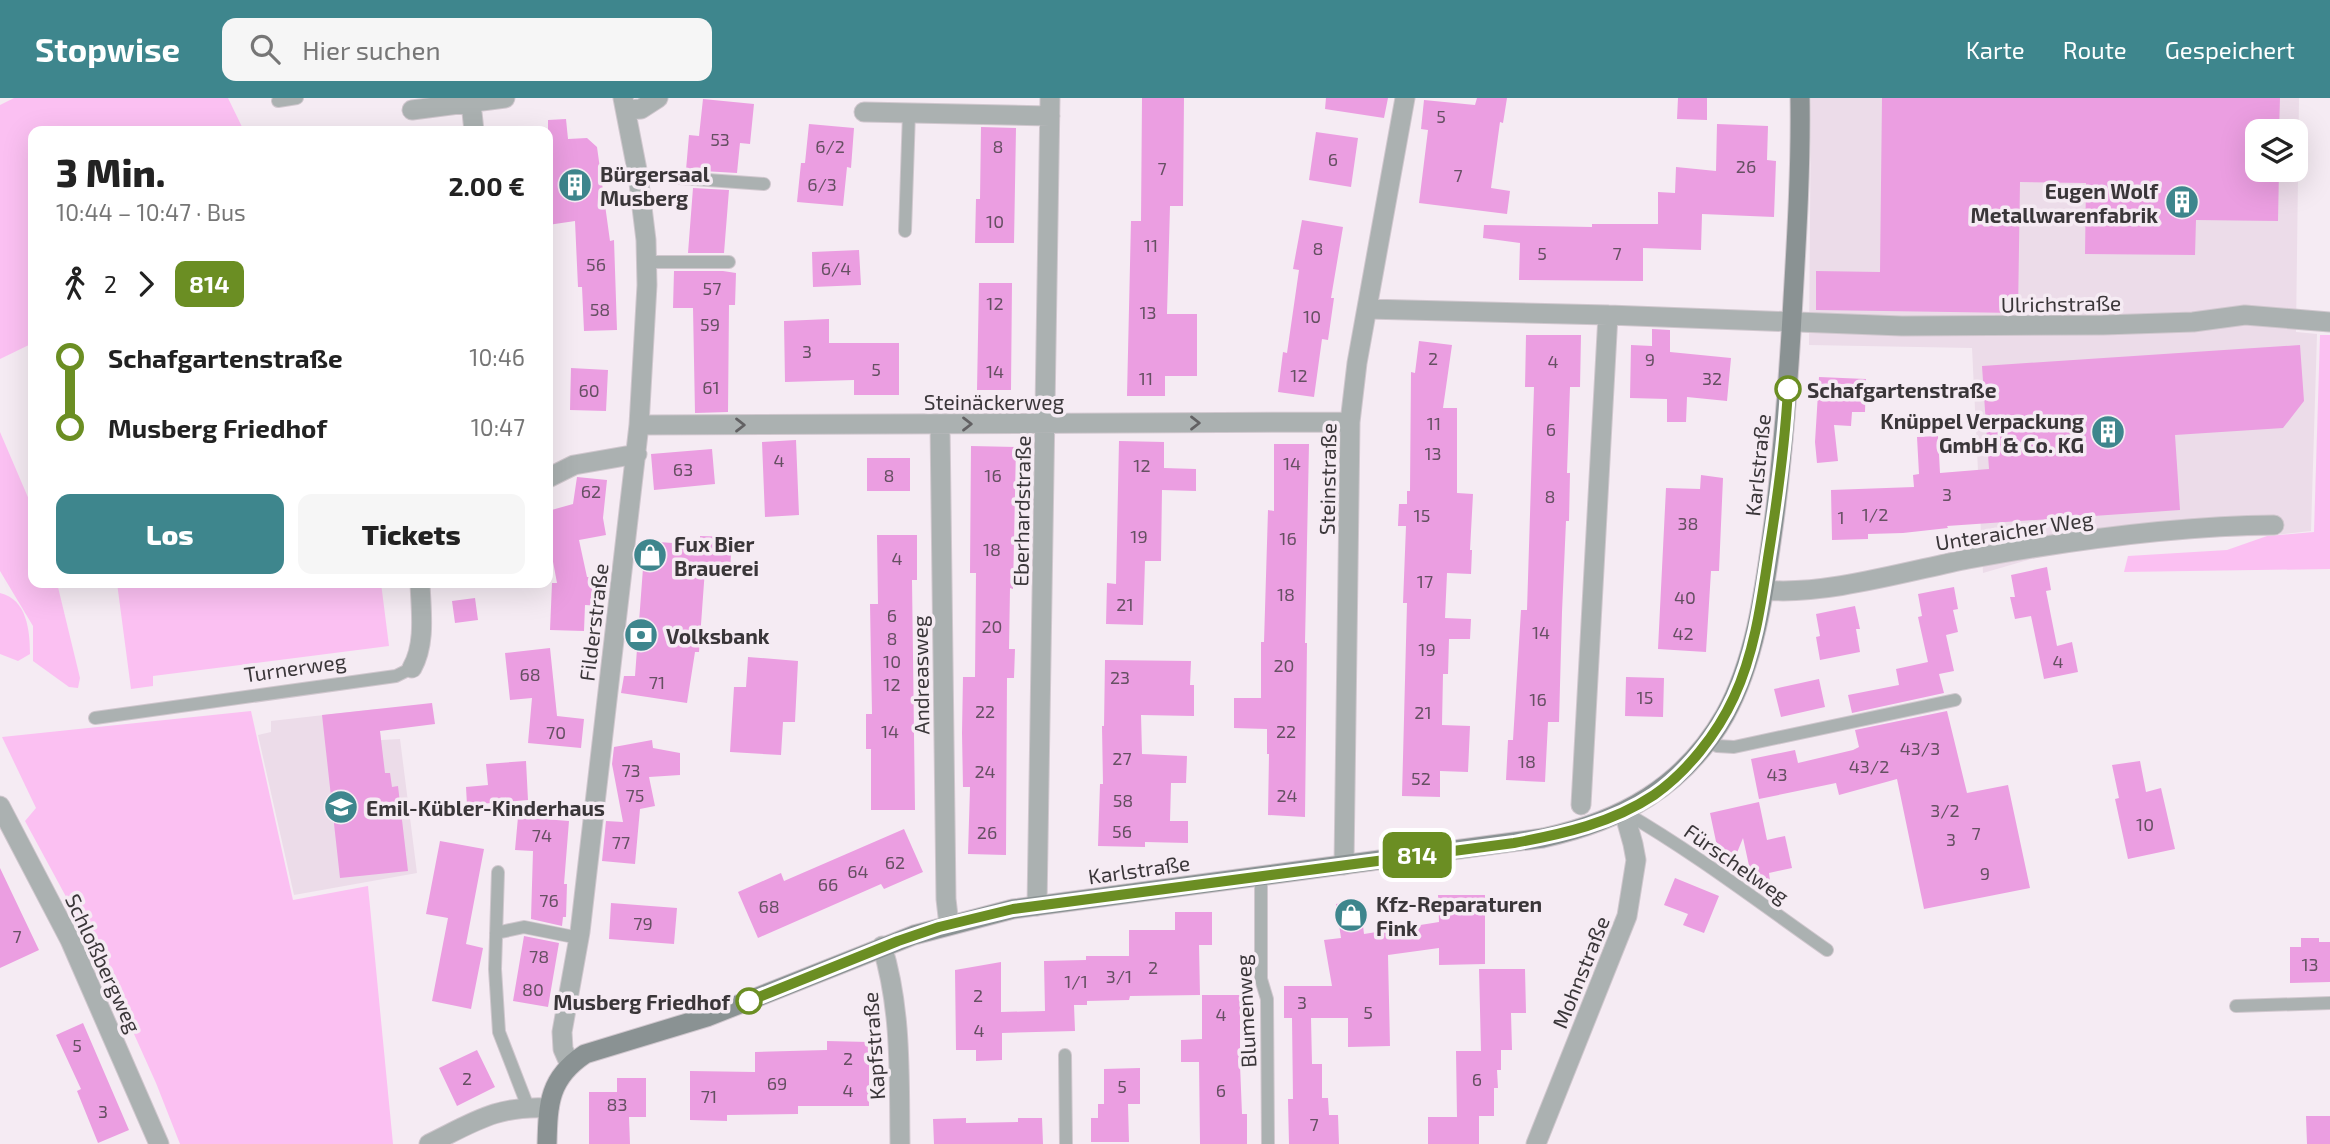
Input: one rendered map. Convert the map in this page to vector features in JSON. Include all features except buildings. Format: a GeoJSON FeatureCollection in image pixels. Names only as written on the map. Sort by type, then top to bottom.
{"type":"FeatureCollection","features":[{"type":"Feature","properties":{"kind":"main road","name":"Karlstraße"},"geometry":{"type":"LineString","coordinates":[[570,1065],[597,1050],[730,1009],[882,946],[949,925],[1037,906],[1543,838],[1580,829],[1623,812],[1665,787],[1707,741],[1725,715],[1743,675],[1764,590],[1786,422],[1797,224],[1800,98]]}},
{"type":"Feature","properties":{"kind":"main road"},"geometry":{"type":"LineString","coordinates":[[547,1144],[549,1108],[556,1080],[570,1065]]}},
{"type":"Feature","properties":{"kind":"street"},"geometry":{"type":"LineString","coordinates":[[409,104],[471,103],[505,98]]}},
{"type":"Feature","properties":{"kind":"street"},"geometry":{"type":"LineString","coordinates":[[625,104],[641,109],[658,98]]}},
{"type":"Feature","properties":{"kind":"street","name":"Steinstraße"},"geometry":{"type":"LineString","coordinates":[[1344,865],[1350,422],[1355,373],[1405,98]]}},
{"type":"Feature","properties":{"kind":"street"},"geometry":{"type":"LineString","coordinates":[[471,103],[473,126]]}},
{"type":"Feature","properties":{"kind":"street","name":"Filderstraße"},"geometry":{"type":"LineString","coordinates":[[570,1065],[563,1049],[562,1032],[579,938],[639,425],[647,262],[645,218],[625,104]]}},
{"type":"Feature","properties":{"kind":"street","name":"Eberhardstraße"},"geometry":{"type":"LineString","coordinates":[[864,112],[909,113],[1050,107],[1037,906]]}},
{"type":"Feature","properties":{"kind":"street"},"geometry":{"type":"LineString","coordinates":[[1367,309],[1792,323]]}},
{"type":"Feature","properties":{"kind":"street"},"geometry":{"type":"LineString","coordinates":[[1581,805],[1608,315]]}},
{"type":"Feature","properties":{"kind":"street","name":"Ulrichstraße"},"geometry":{"type":"LineString","coordinates":[[1792,323],[2026,327],[2193,322],[2245,315],[2330,322]]}},
{"type":"Feature","properties":{"kind":"street","name":"Steinäckerweg"},"geometry":{"type":"LineString","coordinates":[[639,425],[1350,422]]}},
{"type":"Feature","properties":{"kind":"street","name":"Andreasweg"},"geometry":{"type":"LineString","coordinates":[[940,424],[946,899],[949,925]]}},
{"type":"Feature","properties":{"kind":"street"},"geometry":{"type":"LineString","coordinates":[[553,475],[574,465],[637,454]]}},
{"type":"Feature","properties":{"kind":"street","name":"Unteraicher Weg"},"geometry":{"type":"LineString","coordinates":[[1764,590],[1788,591],[1831,586],[1972,558],[2098,540],[2220,526],[2274,525]]}},
{"type":"Feature","properties":{"kind":"street","name":"Turnerweg"},"geometry":{"type":"LineString","coordinates":[[412,668],[421,643],[420,588]]}},
{"type":"Feature","properties":{"kind":"street","name":"Schloßbergweg"},"geometry":{"type":"LineString","coordinates":[[0,806],[70,940],[159,1144]]}},
{"type":"Feature","properties":{"kind":"street","name":"Mohnstraße"},"geometry":{"type":"LineString","coordinates":[[1536,1144],[1627,916],[1636,860],[1623,812]]}},
{"type":"Feature","properties":{"kind":"street","name":"Kapfstraße"},"geometry":{"type":"LineString","coordinates":[[882,946],[892,983],[897,1025],[900,1144]]}},
{"type":"Feature","properties":{"kind":"street"},"geometry":{"type":"LineString","coordinates":[[429,1144],[501,1110],[549,1108]]}},
{"type":"Feature","properties":{"kind":"lane"},"geometry":{"type":"LineString","coordinates":[[278,101],[298,98]]}},
{"type":"Feature","properties":{"kind":"lane"},"geometry":{"type":"LineString","coordinates":[[905,231],[909,113]]}},
{"type":"Feature","properties":{"kind":"lane"},"geometry":{"type":"LineString","coordinates":[[638,174],[764,184]]}},
{"type":"Feature","properties":{"kind":"lane"},"geometry":{"type":"LineString","coordinates":[[647,262],[730,262]]}},
{"type":"Feature","properties":{"kind":"lane","name":"Turnerweg"},"geometry":{"type":"LineString","coordinates":[[95,718],[396,676],[412,668]]}},
{"type":"Feature","properties":{"kind":"lane"},"geometry":{"type":"LineString","coordinates":[[1707,741],[1717,746],[1734,747],[1955,700]]}},
{"type":"Feature","properties":{"kind":"lane","name":"Fürschelweg"},"geometry":{"type":"LineString","coordinates":[[1623,812],[1699,858],[1826,950]]}},
{"type":"Feature","properties":{"kind":"lane"},"geometry":{"type":"LineString","coordinates":[[498,872],[495,968],[499,1032],[528,1107]]}},
{"type":"Feature","properties":{"kind":"lane","name":"Blumenweg"},"geometry":{"type":"LineString","coordinates":[[1261,876],[1261,979],[1267,999],[1268,1144]]}},
{"type":"Feature","properties":{"kind":"lane"},"geometry":{"type":"LineString","coordinates":[[496,933],[524,927],[579,938]]}},
{"type":"Feature","properties":{"kind":"lane"},"geometry":{"type":"LineString","coordinates":[[2236,1006],[2330,1003]]}},
{"type":"Feature","properties":{"kind":"lane"},"geometry":{"type":"LineString","coordinates":[[1065,1055],[1066,1144]]}},
{"type":"Feature","properties":{"kind":"shaded area"},"geometry":{"type":"Polygon","coordinates":[[[14,98],[228,98],[242,126],[28,126],[28,345],[0,359],[0,105],[14,98]]]}},
{"type":"Feature","properties":{"kind":"shaded area"},"geometry":{"type":"Polygon","coordinates":[[[1811,98],[2299,98],[2299,119],[2245,119],[2245,182],[2298,182],[2296,332],[2317,334],[2311,531],[2267,536],[2098,540],[1983,573],[1972,348],[1809,345],[1811,98]]]}},
{"type":"Feature","properties":{"kind":"shaded area"},"geometry":{"type":"Polygon","coordinates":[[[2320,335],[2330,335],[2330,569],[2124,572],[2128,556],[2227,550],[2267,536],[2314,532],[2320,335]]]}},
{"type":"Feature","properties":{"kind":"shaded area"},"geometry":{"type":"Polygon","coordinates":[[[0,432],[28,497],[28,588],[58,588],[80,678],[78,688],[69,687],[33,661],[33,626],[0,571],[0,432]]]}},
{"type":"Feature","properties":{"kind":"shaded area"},"geometry":{"type":"Polygon","coordinates":[[[118,588],[382,588],[389,646],[153,676],[153,686],[131,689],[118,588]]]}},
{"type":"Feature","properties":{"kind":"shaded area"},"geometry":{"type":"Polygon","coordinates":[[[0,593],[16,602],[28,626],[30,654],[18,661],[0,654],[0,593]]]}},
{"type":"Feature","properties":{"kind":"shaded area","name":"Emil-Kübler-Kinderhaus"},"geometry":{"type":"Polygon","coordinates":[[[377,709],[381,740],[400,739],[417,873],[294,895],[258,735],[271,732],[271,721],[377,709]]]}},
{"type":"Feature","properties":{"kind":"shaded area"},"geometry":{"type":"Polygon","coordinates":[[[251,711],[293,900],[368,886],[393,1144],[180,1144],[103,965],[25,821],[36,808],[2,737],[251,711]]]}},
{"type":"Feature","properties":{"kind":"bus line","name":"814"},"geometry":{"type":"LineString","coordinates":[[749,1001],[898,941],[939,927],[1013,909],[1514,843],[1580,829],[1614,817],[1639,804],[1665,787],[1707,741],[1725,715],[1743,675],[1764,590],[1779,486],[1788,389]]}},
{"type":"Feature","properties":{"kind":"place","name":"Bürgersaal Musberg"},"geometry":{"type":"Point","coordinates":[575,185]}},
{"type":"Feature","properties":{"kind":"place","name":"Eugen Wolf Metallwarenfabrik"},"geometry":{"type":"Point","coordinates":[2182,202]}},
{"type":"Feature","properties":{"kind":"place","name":"Schafgartenstraße"},"geometry":{"type":"Point","coordinates":[1788,389]}},
{"type":"Feature","properties":{"kind":"place","name":"Knüppel Verpackung GmbH & Co. KG"},"geometry":{"type":"Point","coordinates":[2108,432]}},
{"type":"Feature","properties":{"kind":"place","name":"Fux Bier Brauerei"},"geometry":{"type":"Point","coordinates":[650,555]}},
{"type":"Feature","properties":{"kind":"place","name":"Volksbank"},"geometry":{"type":"Point","coordinates":[641,635]}},
{"type":"Feature","properties":{"kind":"place","name":"Emil-Kübler-Kinderhaus"},"geometry":{"type":"Point","coordinates":[341,807]}},
{"type":"Feature","properties":{"kind":"place","name":"Kfz-Reparaturen Fink"},"geometry":{"type":"Point","coordinates":[1351,915]}},
{"type":"Feature","properties":{"kind":"place","name":"Musberg Friedhof"},"geometry":{"type":"Point","coordinates":[749,1001]}}]}
